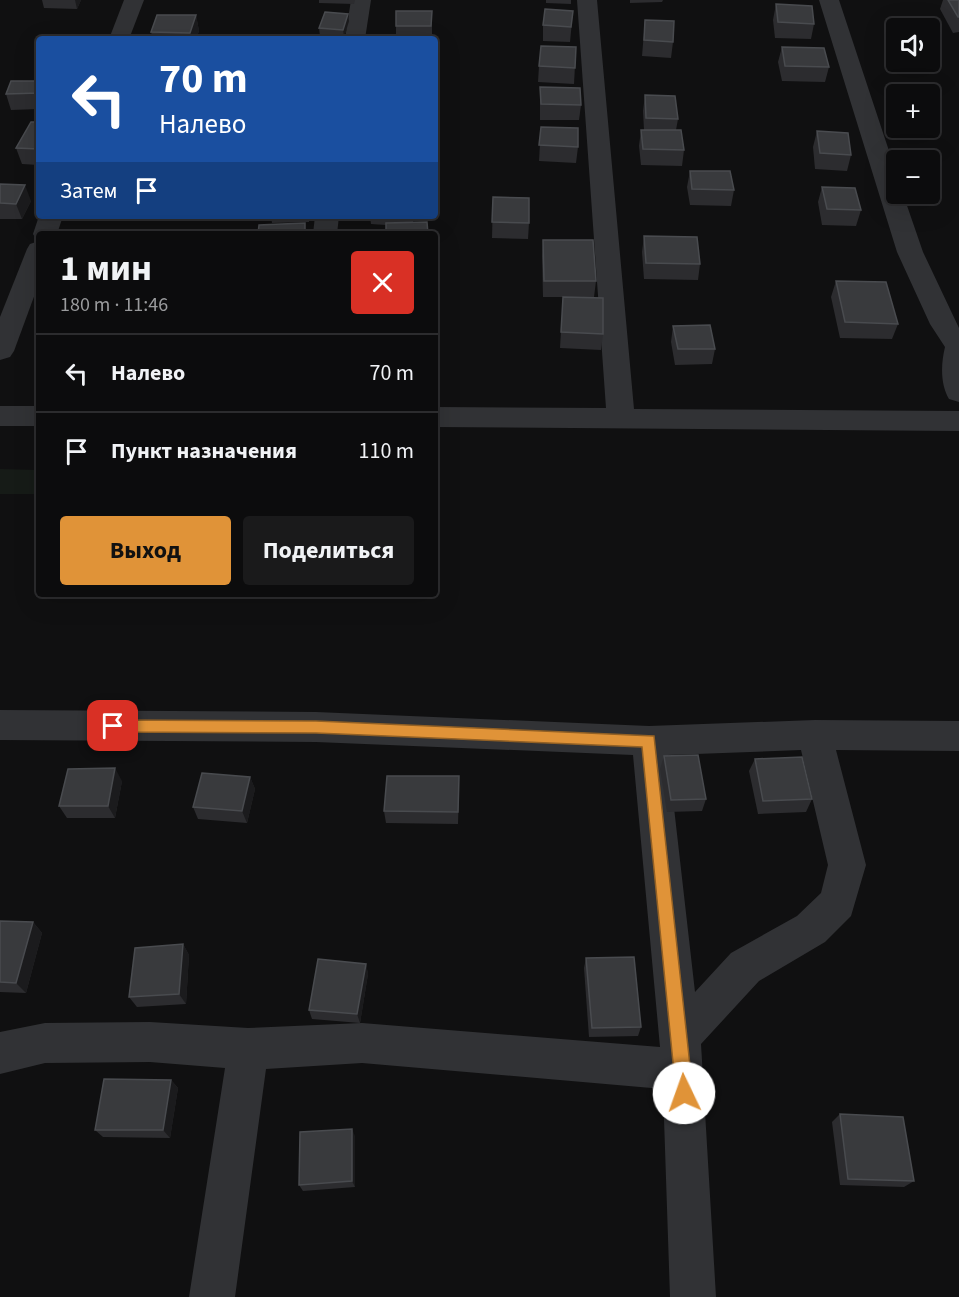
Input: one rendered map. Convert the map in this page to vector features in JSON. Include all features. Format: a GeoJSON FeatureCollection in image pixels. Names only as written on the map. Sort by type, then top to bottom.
{"type":"FeatureCollection","features":[{"type":"Feature","properties":{"kind":"street"},"geometry":{"type":"LineString","coordinates":[[120,36],[134,0]]}},
{"type":"Feature","properties":{"kind":"street"},"geometry":{"type":"LineString","coordinates":[[355,36],[361,0]]}},
{"type":"Feature","properties":{"kind":"street"},"geometry":{"type":"LineString","coordinates":[[587,0],[621,418]]}},
{"type":"Feature","properties":{"kind":"street"},"geometry":{"type":"LineString","coordinates":[[829,0],[910,252],[943,324],[959,348],[954,362],[959,392]]}},
{"type":"Feature","properties":{"kind":"street"},"geometry":{"type":"LineString","coordinates":[[0,351],[36,257]]}},
{"type":"Feature","properties":{"kind":"street"},"geometry":{"type":"LineString","coordinates":[[0,416],[36,416]]}},
{"type":"Feature","properties":{"kind":"street"},"geometry":{"type":"LineString","coordinates":[[438,417],[959,421]]}},
{"type":"Feature","properties":{"kind":"street"},"geometry":{"type":"LineString","coordinates":[[0,725],[316,727],[649,741],[815,735],[959,736]]}},
{"type":"Feature","properties":{"kind":"street"},"geometry":{"type":"LineString","coordinates":[[682,1054],[745,967],[811,929],[838,903],[847,865],[815,735]]}},
{"type":"Feature","properties":{"kind":"street"},"geometry":{"type":"LineString","coordinates":[[649,741],[682,1054],[693,1297]]}},
{"type":"Feature","properties":{"kind":"street"},"geometry":{"type":"LineString","coordinates":[[0,1053],[45,1042],[150,1042],[248,1049],[362,1043],[682,1054]]}},
{"type":"Feature","properties":{"kind":"street"},"geometry":{"type":"LineString","coordinates":[[212,1297],[248,1049]]}},
{"type":"Feature","properties":{"kind":"shaded area"},"geometry":{"type":"Polygon","coordinates":[[[0,469],[36,470],[36,494],[0,494],[0,469]]]}},
{"type":"Feature","properties":{"kind":"building"},"geometry":{"type":"Polygon","coordinates":[[[948,0],[959,0],[959,17],[958,17],[948,0]]]}},
{"type":"Feature","properties":{"kind":"building"},"geometry":{"type":"Polygon","coordinates":[[[776,4],[812,6],[814,24],[778,22],[776,4]]]}},
{"type":"Feature","properties":{"kind":"building"},"geometry":{"type":"Polygon","coordinates":[[[545,9],[573,11],[571,27],[543,25],[545,9]]]}},
{"type":"Feature","properties":{"kind":"building"},"geometry":{"type":"Polygon","coordinates":[[[396,11],[432,11],[431,26],[396,26],[396,11]]]}},
{"type":"Feature","properties":{"kind":"building"},"geometry":{"type":"Polygon","coordinates":[[[325,12],[348,14],[343,30],[319,28],[325,12]]]}},
{"type":"Feature","properties":{"kind":"building"},"geometry":{"type":"Polygon","coordinates":[[[157,15],[196,15],[190,33],[151,32],[157,15]]]}},
{"type":"Feature","properties":{"kind":"building"},"geometry":{"type":"Polygon","coordinates":[[[645,20],[674,21],[673,42],[644,40],[645,20]]]}},
{"type":"Feature","properties":{"kind":"building"},"geometry":{"type":"Polygon","coordinates":[[[541,46],[576,47],[575,68],[539,66],[541,46]]]}},
{"type":"Feature","properties":{"kind":"building"},"geometry":{"type":"Polygon","coordinates":[[[782,47],[824,48],[829,67],[785,66],[782,47]]]}},
{"type":"Feature","properties":{"kind":"building"},"geometry":{"type":"Polygon","coordinates":[[[11,81],[36,81],[36,93],[6,94],[11,81]]]}},
{"type":"Feature","properties":{"kind":"building"},"geometry":{"type":"Polygon","coordinates":[[[540,87],[580,88],[581,105],[541,104],[540,87]]]}},
{"type":"Feature","properties":{"kind":"building"},"geometry":{"type":"Polygon","coordinates":[[[645,95],[675,96],[678,119],[646,118],[645,95]]]}},
{"type":"Feature","properties":{"kind":"building"},"geometry":{"type":"Polygon","coordinates":[[[31,122],[36,122],[36,149],[16,148],[31,122]]]}},
{"type":"Feature","properties":{"kind":"building"},"geometry":{"type":"Polygon","coordinates":[[[541,127],[578,128],[578,147],[539,145],[541,127]]]}},
{"type":"Feature","properties":{"kind":"building"},"geometry":{"type":"Polygon","coordinates":[[[641,130],[681,130],[684,150],[643,149],[641,130]]]}},
{"type":"Feature","properties":{"kind":"building"},"geometry":{"type":"Polygon","coordinates":[[[817,131],[848,133],[851,155],[820,153],[817,131]]]}},
{"type":"Feature","properties":{"kind":"building"},"geometry":{"type":"Polygon","coordinates":[[[690,171],[730,171],[734,190],[692,189],[690,171]]]}},
{"type":"Feature","properties":{"kind":"building"},"geometry":{"type":"Polygon","coordinates":[[[0,184],[25,185],[16,204],[0,203],[0,184]]]}},
{"type":"Feature","properties":{"kind":"building"},"geometry":{"type":"Polygon","coordinates":[[[822,187],[855,188],[861,210],[827,209],[822,187]]]}},
{"type":"Feature","properties":{"kind":"building"},"geometry":{"type":"Polygon","coordinates":[[[493,197],[529,198],[529,223],[492,222],[493,197]]]}},
{"type":"Feature","properties":{"kind":"building"},"geometry":{"type":"Polygon","coordinates":[[[427,222],[428,231],[386,231],[386,223],[427,222]]]}},
{"type":"Feature","properties":{"kind":"building"},"geometry":{"type":"Polygon","coordinates":[[[305,223],[305,231],[258,231],[259,225],[305,223]]]}},
{"type":"Feature","properties":{"kind":"building"},"geometry":{"type":"Polygon","coordinates":[[[644,236],[697,237],[700,264],[646,263],[644,236]]]}},
{"type":"Feature","properties":{"kind":"building"},"geometry":{"type":"Polygon","coordinates":[[[543,240],[593,240],[596,281],[544,281],[543,240]]]}},
{"type":"Feature","properties":{"kind":"building"},"geometry":{"type":"Polygon","coordinates":[[[836,281],[886,282],[898,324],[845,322],[836,281]]]}},
{"type":"Feature","properties":{"kind":"building"},"geometry":{"type":"Polygon","coordinates":[[[563,297],[603,298],[603,334],[561,332],[563,297]]]}},
{"type":"Feature","properties":{"kind":"building"},"geometry":{"type":"Polygon","coordinates":[[[710,325],[715,349],[678,349],[673,326],[710,325]]]}},
{"type":"Feature","properties":{"kind":"building"},"geometry":{"type":"Polygon","coordinates":[[[698,755],[706,799],[671,800],[664,756],[698,755]]]}},
{"type":"Feature","properties":{"kind":"building"},"geometry":{"type":"Polygon","coordinates":[[[802,757],[812,799],[763,801],[755,759],[802,757]]]}},
{"type":"Feature","properties":{"kind":"building"},"geometry":{"type":"Polygon","coordinates":[[[115,768],[108,806],[59,806],[68,769],[115,768]]]}},
{"type":"Feature","properties":{"kind":"building"},"geometry":{"type":"Polygon","coordinates":[[[202,773],[250,777],[242,811],[193,807],[202,773]]]}},
{"type":"Feature","properties":{"kind":"building"},"geometry":{"type":"Polygon","coordinates":[[[387,776],[459,776],[458,812],[384,811],[387,776]]]}},
{"type":"Feature","properties":{"kind":"building"},"geometry":{"type":"Polygon","coordinates":[[[0,921],[33,922],[16,983],[0,982],[0,921]]]}},
{"type":"Feature","properties":{"kind":"building"},"geometry":{"type":"Polygon","coordinates":[[[183,944],[179,994],[129,997],[135,948],[183,944]]]}},
{"type":"Feature","properties":{"kind":"building"},"geometry":{"type":"Polygon","coordinates":[[[634,957],[641,1027],[592,1028],[586,958],[634,957]]]}},
{"type":"Feature","properties":{"kind":"building"},"geometry":{"type":"Polygon","coordinates":[[[318,959],[366,964],[357,1014],[309,1010],[318,959]]]}},
{"type":"Feature","properties":{"kind":"building"},"geometry":{"type":"Polygon","coordinates":[[[104,1079],[171,1080],[163,1130],[95,1130],[104,1079]]]}},
{"type":"Feature","properties":{"kind":"building"},"geometry":{"type":"Polygon","coordinates":[[[840,1114],[903,1117],[914,1181],[848,1179],[840,1114]]]}},
{"type":"Feature","properties":{"kind":"building"},"geometry":{"type":"Polygon","coordinates":[[[352,1129],[352,1181],[299,1185],[300,1132],[352,1129]]]}},
{"type":"Feature","properties":{"kind":"route"},"geometry":{"type":"LineString","coordinates":[[113,726],[316,727],[649,741],[684,1093]]}}]}
